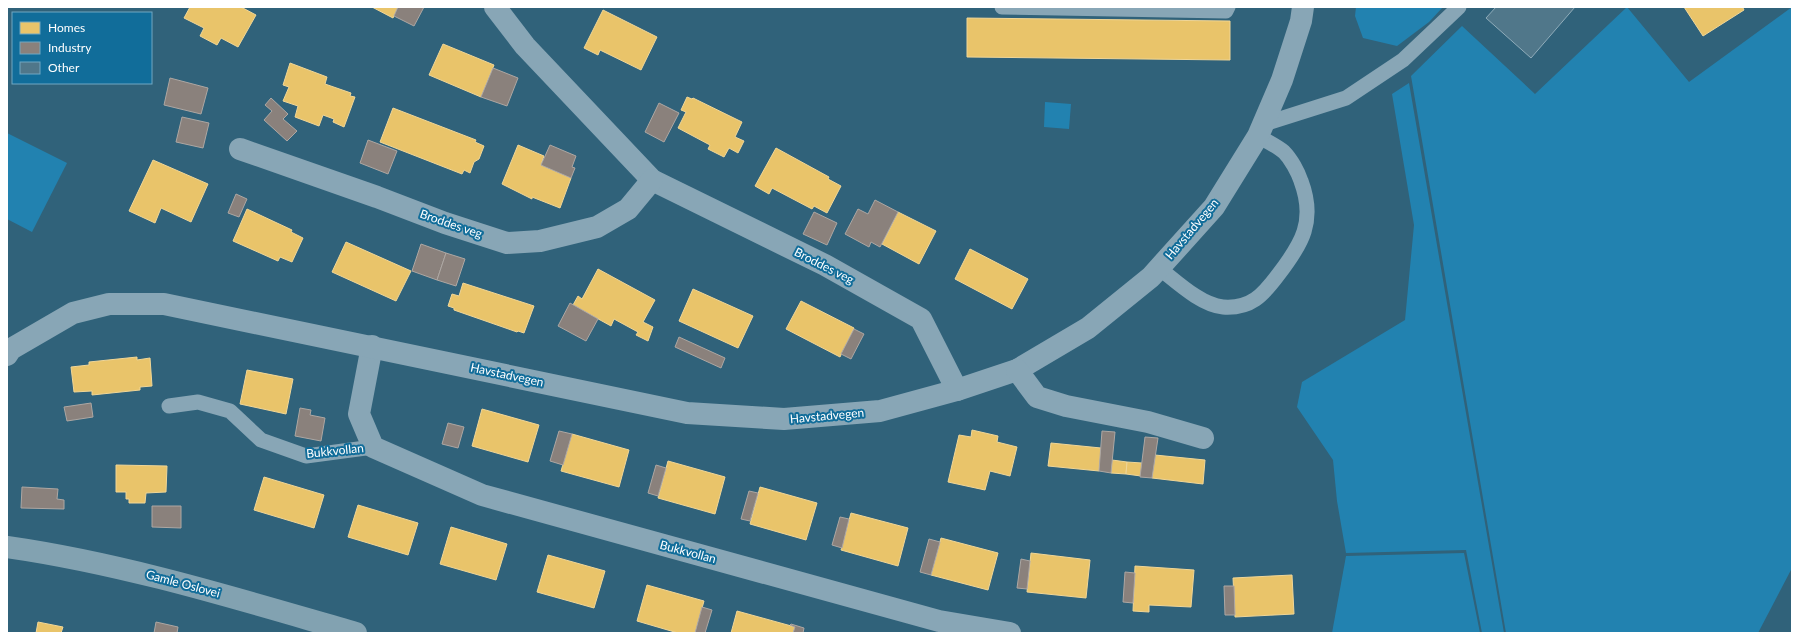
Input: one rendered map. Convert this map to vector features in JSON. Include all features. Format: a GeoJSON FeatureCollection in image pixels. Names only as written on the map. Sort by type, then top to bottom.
{"type":"FeatureCollection","features":[{"type":"Feature","properties":{"kind":"street","name":"Broddes veg"},"geometry":{"type":"LineString","coordinates":[[495,7],[525,46],[652,180],[825,265],[921,318],[957,390]]}},
{"type":"Feature","properties":{"kind":"street","name":"Havstadvegen"},"geometry":{"type":"LineString","coordinates":[[7,354],[11,349],[73,313],[109,304],[164,304],[372,346],[687,413],[784,419],[872,412],[957,390],[1017,370],[1088,328],[1151,277],[1214,207],[1261,130],[1282,80],[1301,21],[1303,7]]}},
{"type":"Feature","properties":{"kind":"street","name":"Broddes veg"},"geometry":{"type":"LineString","coordinates":[[240,149],[377,197],[445,223],[507,243],[540,241],[597,228],[628,208],[652,180]]}},
{"type":"Feature","properties":{"kind":"street","name":"Bukkvollan"},"geometry":{"type":"LineString","coordinates":[[372,346],[359,414],[372,447],[482,495],[938,621],[1010,633]]}},
{"type":"Feature","properties":{"kind":"street"},"geometry":{"type":"LineString","coordinates":[[1017,370],[1037,397],[1066,406],[1148,422],[1203,438]]}},
{"type":"Feature","properties":{"kind":"street","name":"Gamle Oslovei"},"geometry":{"type":"LineString","coordinates":[[7,547],[54,554],[168,579],[356,633]]}},
{"type":"Feature","properties":{"kind":"lane"},"geometry":{"type":"LineString","coordinates":[[1002,7],[1226,11],[1228,7]]}},
{"type":"Feature","properties":{"kind":"lane"},"geometry":{"type":"LineString","coordinates":[[1159,268],[1198,298],[1222,307],[1243,306],[1264,294],[1288,263],[1303,239],[1308,220],[1306,196],[1298,173],[1284,153],[1261,130],[1346,98],[1403,60],[1459,7]]}},
{"type":"Feature","properties":{"kind":"lane","name":"Bukkvollan"},"geometry":{"type":"LineString","coordinates":[[169,406],[198,402],[230,411],[261,440],[306,456],[372,447]]}},
{"type":"Feature","properties":{"kind":"shaded area"},"geometry":{"type":"Polygon","coordinates":[[[1356,7],[1443,7],[1429,22],[1397,46],[1363,38],[1355,16],[1356,7]]]}},
{"type":"Feature","properties":{"kind":"shaded area"},"geometry":{"type":"Polygon","coordinates":[[[1627,7],[1689,82],[1792,7],[1792,568],[1758,633],[1506,633],[1411,76],[1462,26],[1535,94],[1627,7]]]}},
{"type":"Feature","properties":{"kind":"shaded area"},"geometry":{"type":"Polygon","coordinates":[[[1409,83],[1504,633],[1482,633],[1466,550],[1346,553],[1337,501],[1333,460],[1297,407],[1302,382],[1405,320],[1414,225],[1392,94],[1409,83]]]}},
{"type":"Feature","properties":{"kind":"shaded area"},"geometry":{"type":"Polygon","coordinates":[[[1045,102],[1071,104],[1069,129],[1044,127],[1045,102]]]}},
{"type":"Feature","properties":{"kind":"shaded area"},"geometry":{"type":"Polygon","coordinates":[[[7,133],[67,163],[32,232],[7,219],[7,133]]]}},
{"type":"Feature","properties":{"kind":"shaded area"},"geometry":{"type":"Polygon","coordinates":[[[1464,553],[1480,633],[1332,633],[1346,556],[1464,553]]]}},
{"type":"Feature","properties":{"kind":"building: Homes"},"geometry":{"type":"Polygon","coordinates":[[[190,7],[241,7],[256,15],[238,47],[221,38],[217,45],[200,36],[204,28],[184,18],[190,7]]]}},
{"type":"Feature","properties":{"kind":"building: Homes"},"geometry":{"type":"Polygon","coordinates":[[[372,7],[398,7],[393,18],[372,7]]]}},
{"type":"Feature","properties":{"kind":"building: Homes"},"geometry":{"type":"Polygon","coordinates":[[[1684,7],[1744,7],[1744,10],[1703,36],[1684,7]]]}},
{"type":"Feature","properties":{"kind":"building: Homes"},"geometry":{"type":"Polygon","coordinates":[[[603,10],[657,37],[641,70],[600,50],[598,55],[584,48],[603,10]]]}},
{"type":"Feature","properties":{"kind":"building: Homes"},"geometry":{"type":"Polygon","coordinates":[[[967,18],[1230,21],[1230,60],[967,57],[967,18]]]}},
{"type":"Feature","properties":{"kind":"building: Homes"},"geometry":{"type":"Polygon","coordinates":[[[443,44],[494,65],[481,97],[429,75],[443,44]]]}},
{"type":"Feature","properties":{"kind":"building: Homes"},"geometry":{"type":"Polygon","coordinates":[[[290,63],[327,77],[325,84],[351,93],[350,96],[355,97],[344,127],[333,122],[334,119],[323,115],[319,126],[295,117],[298,106],[283,101],[289,87],[283,85],[290,63]]]}},
{"type":"Feature","properties":{"kind":"building: Homes"},"geometry":{"type":"Polygon","coordinates":[[[687,97],[693,98],[742,122],[735,137],[744,141],[738,153],[729,148],[724,157],[708,149],[710,145],[678,128],[686,112],[681,110],[687,97]]]}},
{"type":"Feature","properties":{"kind":"building: Homes"},"geometry":{"type":"Polygon","coordinates":[[[393,108],[476,140],[475,142],[484,146],[479,159],[474,162],[470,173],[464,170],[462,174],[380,142],[393,108]]]}},
{"type":"Feature","properties":{"kind":"building: Homes"},"geometry":{"type":"Polygon","coordinates":[[[518,145],[544,156],[541,165],[571,178],[560,208],[532,197],[532,199],[502,184],[518,145]]]}},
{"type":"Feature","properties":{"kind":"building: Homes"},"geometry":{"type":"Polygon","coordinates":[[[776,148],[829,177],[828,179],[841,186],[827,213],[814,206],[812,209],[772,188],[769,194],[755,186],[776,148]]]}},
{"type":"Feature","properties":{"kind":"building: Homes"},"geometry":{"type":"Polygon","coordinates":[[[153,160],[208,184],[191,222],[161,208],[155,223],[129,211],[153,160]]]}},
{"type":"Feature","properties":{"kind":"building: Homes"},"geometry":{"type":"Polygon","coordinates":[[[247,209],[292,230],[291,232],[303,238],[292,262],[280,257],[278,261],[233,241],[247,209]]]}},
{"type":"Feature","properties":{"kind":"building: Homes"},"geometry":{"type":"Polygon","coordinates":[[[898,212],[936,231],[919,264],[882,244],[898,212]]]}},
{"type":"Feature","properties":{"kind":"building: Homes"},"geometry":{"type":"Polygon","coordinates":[[[346,242],[411,271],[396,301],[332,272],[346,242]]]}},
{"type":"Feature","properties":{"kind":"building: Homes"},"geometry":{"type":"Polygon","coordinates":[[[970,249],[1028,279],[1012,309],[955,279],[970,249]]]}},
{"type":"Feature","properties":{"kind":"building: Homes"},"geometry":{"type":"Polygon","coordinates":[[[598,269],[655,300],[643,322],[653,327],[648,341],[636,335],[638,332],[614,319],[611,326],[573,305],[578,296],[582,299],[598,269]]]}},
{"type":"Feature","properties":{"kind":"building: Homes"},"geometry":{"type":"Polygon","coordinates":[[[463,283],[534,306],[524,333],[517,332],[454,310],[454,308],[448,306],[452,294],[459,296],[463,283]]]}},
{"type":"Feature","properties":{"kind":"building: Homes"},"geometry":{"type":"Polygon","coordinates":[[[693,289],[753,316],[738,348],[679,321],[693,289]]]}},
{"type":"Feature","properties":{"kind":"building: Homes"},"geometry":{"type":"Polygon","coordinates":[[[801,301],[854,328],[840,357],[786,329],[801,301]]]}},
{"type":"Feature","properties":{"kind":"building: Homes"},"geometry":{"type":"Polygon","coordinates":[[[137,357],[137,360],[150,358],[152,386],[140,387],[140,390],[92,395],[92,391],[74,392],[71,367],[89,365],[89,362],[137,357]]]}},
{"type":"Feature","properties":{"kind":"building: Homes"},"geometry":{"type":"Polygon","coordinates":[[[247,370],[293,379],[286,414],[240,404],[247,370]]]}},
{"type":"Feature","properties":{"kind":"building: Homes"},"geometry":{"type":"Polygon","coordinates":[[[482,409],[539,425],[528,462],[472,446],[482,409]]]}},
{"type":"Feature","properties":{"kind":"building: Homes"},"geometry":{"type":"Polygon","coordinates":[[[972,430],[998,436],[997,442],[1017,447],[1010,476],[990,471],[985,490],[948,482],[959,435],[971,437],[972,430]]]}},
{"type":"Feature","properties":{"kind":"building: Homes"},"geometry":{"type":"Polygon","coordinates":[[[572,434],[629,450],[619,487],[561,471],[572,434]]]}},
{"type":"Feature","properties":{"kind":"building: Homes"},"geometry":{"type":"Polygon","coordinates":[[[1051,443],[1101,448],[1099,471],[1048,466],[1051,443]]]}},
{"type":"Feature","properties":{"kind":"building: Homes"},"geometry":{"type":"Polygon","coordinates":[[[1155,455],[1205,460],[1203,484],[1152,478],[1155,455]]]}},
{"type":"Feature","properties":{"kind":"building: Homes"},"geometry":{"type":"Polygon","coordinates":[[[1112,460],[1127,462],[1126,474],[1111,473],[1112,460]]]}},
{"type":"Feature","properties":{"kind":"building: Homes"},"geometry":{"type":"Polygon","coordinates":[[[668,461],[725,477],[715,514],[658,498],[668,461]]]}},
{"type":"Feature","properties":{"kind":"building: Homes"},"geometry":{"type":"Polygon","coordinates":[[[1127,462],[1142,463],[1141,476],[1126,474],[1127,462]]]}},
{"type":"Feature","properties":{"kind":"building: Homes"},"geometry":{"type":"Polygon","coordinates":[[[116,465],[167,466],[166,492],[146,493],[145,503],[129,503],[129,499],[126,499],[126,492],[116,492],[116,465]]]}},
{"type":"Feature","properties":{"kind":"building: Homes"},"geometry":{"type":"Polygon","coordinates":[[[264,477],[324,495],[314,528],[254,510],[264,477]]]}},
{"type":"Feature","properties":{"kind":"building: Homes"},"geometry":{"type":"Polygon","coordinates":[[[760,487],[817,503],[806,540],[750,524],[760,487]]]}},
{"type":"Feature","properties":{"kind":"building: Homes"},"geometry":{"type":"Polygon","coordinates":[[[358,505],[418,523],[408,555],[348,537],[358,505]]]}},
{"type":"Feature","properties":{"kind":"building: Homes"},"geometry":{"type":"Polygon","coordinates":[[[851,513],[908,528],[898,566],[841,550],[851,513]]]}},
{"type":"Feature","properties":{"kind":"building: Homes"},"geometry":{"type":"Polygon","coordinates":[[[451,527],[507,544],[496,580],[440,564],[451,527]]]}},
{"type":"Feature","properties":{"kind":"building: Homes"},"geometry":{"type":"Polygon","coordinates":[[[941,538],[998,553],[988,590],[931,575],[941,538]]]}},
{"type":"Feature","properties":{"kind":"building: Homes"},"geometry":{"type":"Polygon","coordinates":[[[1031,553],[1090,560],[1086,598],[1027,592],[1031,553]]]}},
{"type":"Feature","properties":{"kind":"building: Homes"},"geometry":{"type":"Polygon","coordinates":[[[548,555],[605,571],[594,608],[537,592],[548,555]]]}},
{"type":"Feature","properties":{"kind":"building: Homes"},"geometry":{"type":"Polygon","coordinates":[[[1135,566],[1194,570],[1191,607],[1149,605],[1149,612],[1133,611],[1135,566]]]}},
{"type":"Feature","properties":{"kind":"building: Homes"},"geometry":{"type":"Polygon","coordinates":[[[1292,575],[1294,614],[1235,617],[1233,578],[1292,575]]]}},
{"type":"Feature","properties":{"kind":"building: Homes"},"geometry":{"type":"Polygon","coordinates":[[[647,585],[704,601],[695,633],[678,633],[637,621],[647,585]]]}},
{"type":"Feature","properties":{"kind":"building: Homes"},"geometry":{"type":"Polygon","coordinates":[[[737,611],[795,627],[793,633],[731,633],[737,611]]]}},
{"type":"Feature","properties":{"kind":"building: Homes"},"geometry":{"type":"Polygon","coordinates":[[[38,622],[63,627],[61,633],[36,633],[38,622]]]}},
{"type":"Feature","properties":{"kind":"building: Industry"},"geometry":{"type":"Polygon","coordinates":[[[398,7],[424,7],[414,26],[394,16],[398,7]]]}},
{"type":"Feature","properties":{"kind":"building: Industry"},"geometry":{"type":"Polygon","coordinates":[[[493,68],[518,78],[507,106],[481,97],[493,68]]]}},
{"type":"Feature","properties":{"kind":"building: Industry"},"geometry":{"type":"Polygon","coordinates":[[[170,78],[208,88],[201,114],[164,105],[170,78]]]}},
{"type":"Feature","properties":{"kind":"building: Industry"},"geometry":{"type":"Polygon","coordinates":[[[271,98],[288,114],[283,119],[297,131],[287,141],[264,120],[272,111],[265,105],[271,98]]]}},
{"type":"Feature","properties":{"kind":"building: Industry"},"geometry":{"type":"Polygon","coordinates":[[[659,103],[679,113],[664,142],[645,132],[659,103]]]}},
{"type":"Feature","properties":{"kind":"building: Industry"},"geometry":{"type":"Polygon","coordinates":[[[182,117],[209,123],[203,148],[176,142],[182,117]]]}},
{"type":"Feature","properties":{"kind":"building: Industry"},"geometry":{"type":"Polygon","coordinates":[[[368,140],[397,151],[388,174],[360,163],[368,140]]]}},
{"type":"Feature","properties":{"kind":"building: Industry"},"geometry":{"type":"Polygon","coordinates":[[[550,145],[576,156],[572,167],[575,168],[571,178],[541,165],[550,145]]]}},
{"type":"Feature","properties":{"kind":"building: Industry"},"geometry":{"type":"Polygon","coordinates":[[[236,194],[247,199],[239,217],[228,213],[236,194]]]}},
{"type":"Feature","properties":{"kind":"building: Industry"},"geometry":{"type":"Polygon","coordinates":[[[875,200],[898,212],[880,247],[871,242],[869,247],[845,234],[858,209],[868,214],[875,200]]]}},
{"type":"Feature","properties":{"kind":"building: Industry"},"geometry":{"type":"Polygon","coordinates":[[[814,212],[837,223],[827,245],[803,234],[814,212]]]}},
{"type":"Feature","properties":{"kind":"building: Industry"},"geometry":{"type":"Polygon","coordinates":[[[421,244],[446,253],[437,280],[412,271],[421,244]]]}},
{"type":"Feature","properties":{"kind":"building: Industry"},"geometry":{"type":"Polygon","coordinates":[[[446,253],[465,259],[456,286],[437,280],[446,253]]]}},
{"type":"Feature","properties":{"kind":"building: Industry"},"geometry":{"type":"Polygon","coordinates":[[[570,303],[598,319],[586,341],[558,326],[570,303]]]}},
{"type":"Feature","properties":{"kind":"building: Industry"},"geometry":{"type":"Polygon","coordinates":[[[854,329],[864,334],[851,359],[841,354],[854,329]]]}},
{"type":"Feature","properties":{"kind":"building: Industry"},"geometry":{"type":"Polygon","coordinates":[[[679,337],[725,358],[721,368],[675,347],[679,337]]]}},
{"type":"Feature","properties":{"kind":"building: Industry"},"geometry":{"type":"Polygon","coordinates":[[[91,403],[93,417],[67,421],[64,407],[91,403]]]}},
{"type":"Feature","properties":{"kind":"building: Industry"},"geometry":{"type":"Polygon","coordinates":[[[300,408],[311,410],[310,415],[325,418],[321,441],[295,436],[300,408]]]}},
{"type":"Feature","properties":{"kind":"building: Industry"},"geometry":{"type":"Polygon","coordinates":[[[448,423],[464,427],[458,448],[442,444],[448,423]]]}},
{"type":"Feature","properties":{"kind":"building: Industry"},"geometry":{"type":"Polygon","coordinates":[[[559,431],[572,434],[563,465],[550,461],[559,431]]]}},
{"type":"Feature","properties":{"kind":"building: Industry"},"geometry":{"type":"Polygon","coordinates":[[[1102,431],[1115,432],[1111,473],[1099,471],[1102,431]]]}},
{"type":"Feature","properties":{"kind":"building: Industry"},"geometry":{"type":"Polygon","coordinates":[[[1145,437],[1158,438],[1152,478],[1140,477],[1145,437]]]}},
{"type":"Feature","properties":{"kind":"building: Industry"},"geometry":{"type":"Polygon","coordinates":[[[656,465],[666,468],[658,496],[648,493],[656,465]]]}},
{"type":"Feature","properties":{"kind":"building: Industry"},"geometry":{"type":"Polygon","coordinates":[[[22,487],[58,489],[57,499],[64,500],[64,509],[21,508],[22,487]]]}},
{"type":"Feature","properties":{"kind":"building: Industry"},"geometry":{"type":"Polygon","coordinates":[[[749,491],[758,493],[750,521],[741,519],[749,491]]]}},
{"type":"Feature","properties":{"kind":"building: Industry"},"geometry":{"type":"Polygon","coordinates":[[[152,506],[181,506],[181,528],[152,527],[152,506]]]}},
{"type":"Feature","properties":{"kind":"building: Industry"},"geometry":{"type":"Polygon","coordinates":[[[840,517],[849,519],[842,548],[832,545],[840,517]]]}},
{"type":"Feature","properties":{"kind":"building: Industry"},"geometry":{"type":"Polygon","coordinates":[[[929,539],[940,542],[931,575],[920,572],[929,539]]]}},
{"type":"Feature","properties":{"kind":"building: Industry"},"geometry":{"type":"Polygon","coordinates":[[[1021,559],[1030,561],[1027,589],[1017,588],[1021,559]]]}},
{"type":"Feature","properties":{"kind":"building: Industry"},"geometry":{"type":"Polygon","coordinates":[[[1125,572],[1135,573],[1133,603],[1123,602],[1125,572]]]}},
{"type":"Feature","properties":{"kind":"building: Industry"},"geometry":{"type":"Polygon","coordinates":[[[1224,586],[1234,586],[1235,615],[1225,615],[1224,586]]]}},
{"type":"Feature","properties":{"kind":"building: Industry"},"geometry":{"type":"Polygon","coordinates":[[[702,607],[712,610],[705,633],[695,633],[702,607]]]}},
{"type":"Feature","properties":{"kind":"building: Industry"},"geometry":{"type":"Polygon","coordinates":[[[156,622],[178,627],[177,633],[154,633],[156,622]]]}},
{"type":"Feature","properties":{"kind":"building: Industry"},"geometry":{"type":"Polygon","coordinates":[[[790,625],[804,628],[803,633],[793,633],[795,627],[790,625]]]}},
{"type":"Feature","properties":{"kind":"building: Other"},"geometry":{"type":"Polygon","coordinates":[[[1496,7],[1575,7],[1531,58],[1486,18],[1496,7]]]}}]}
